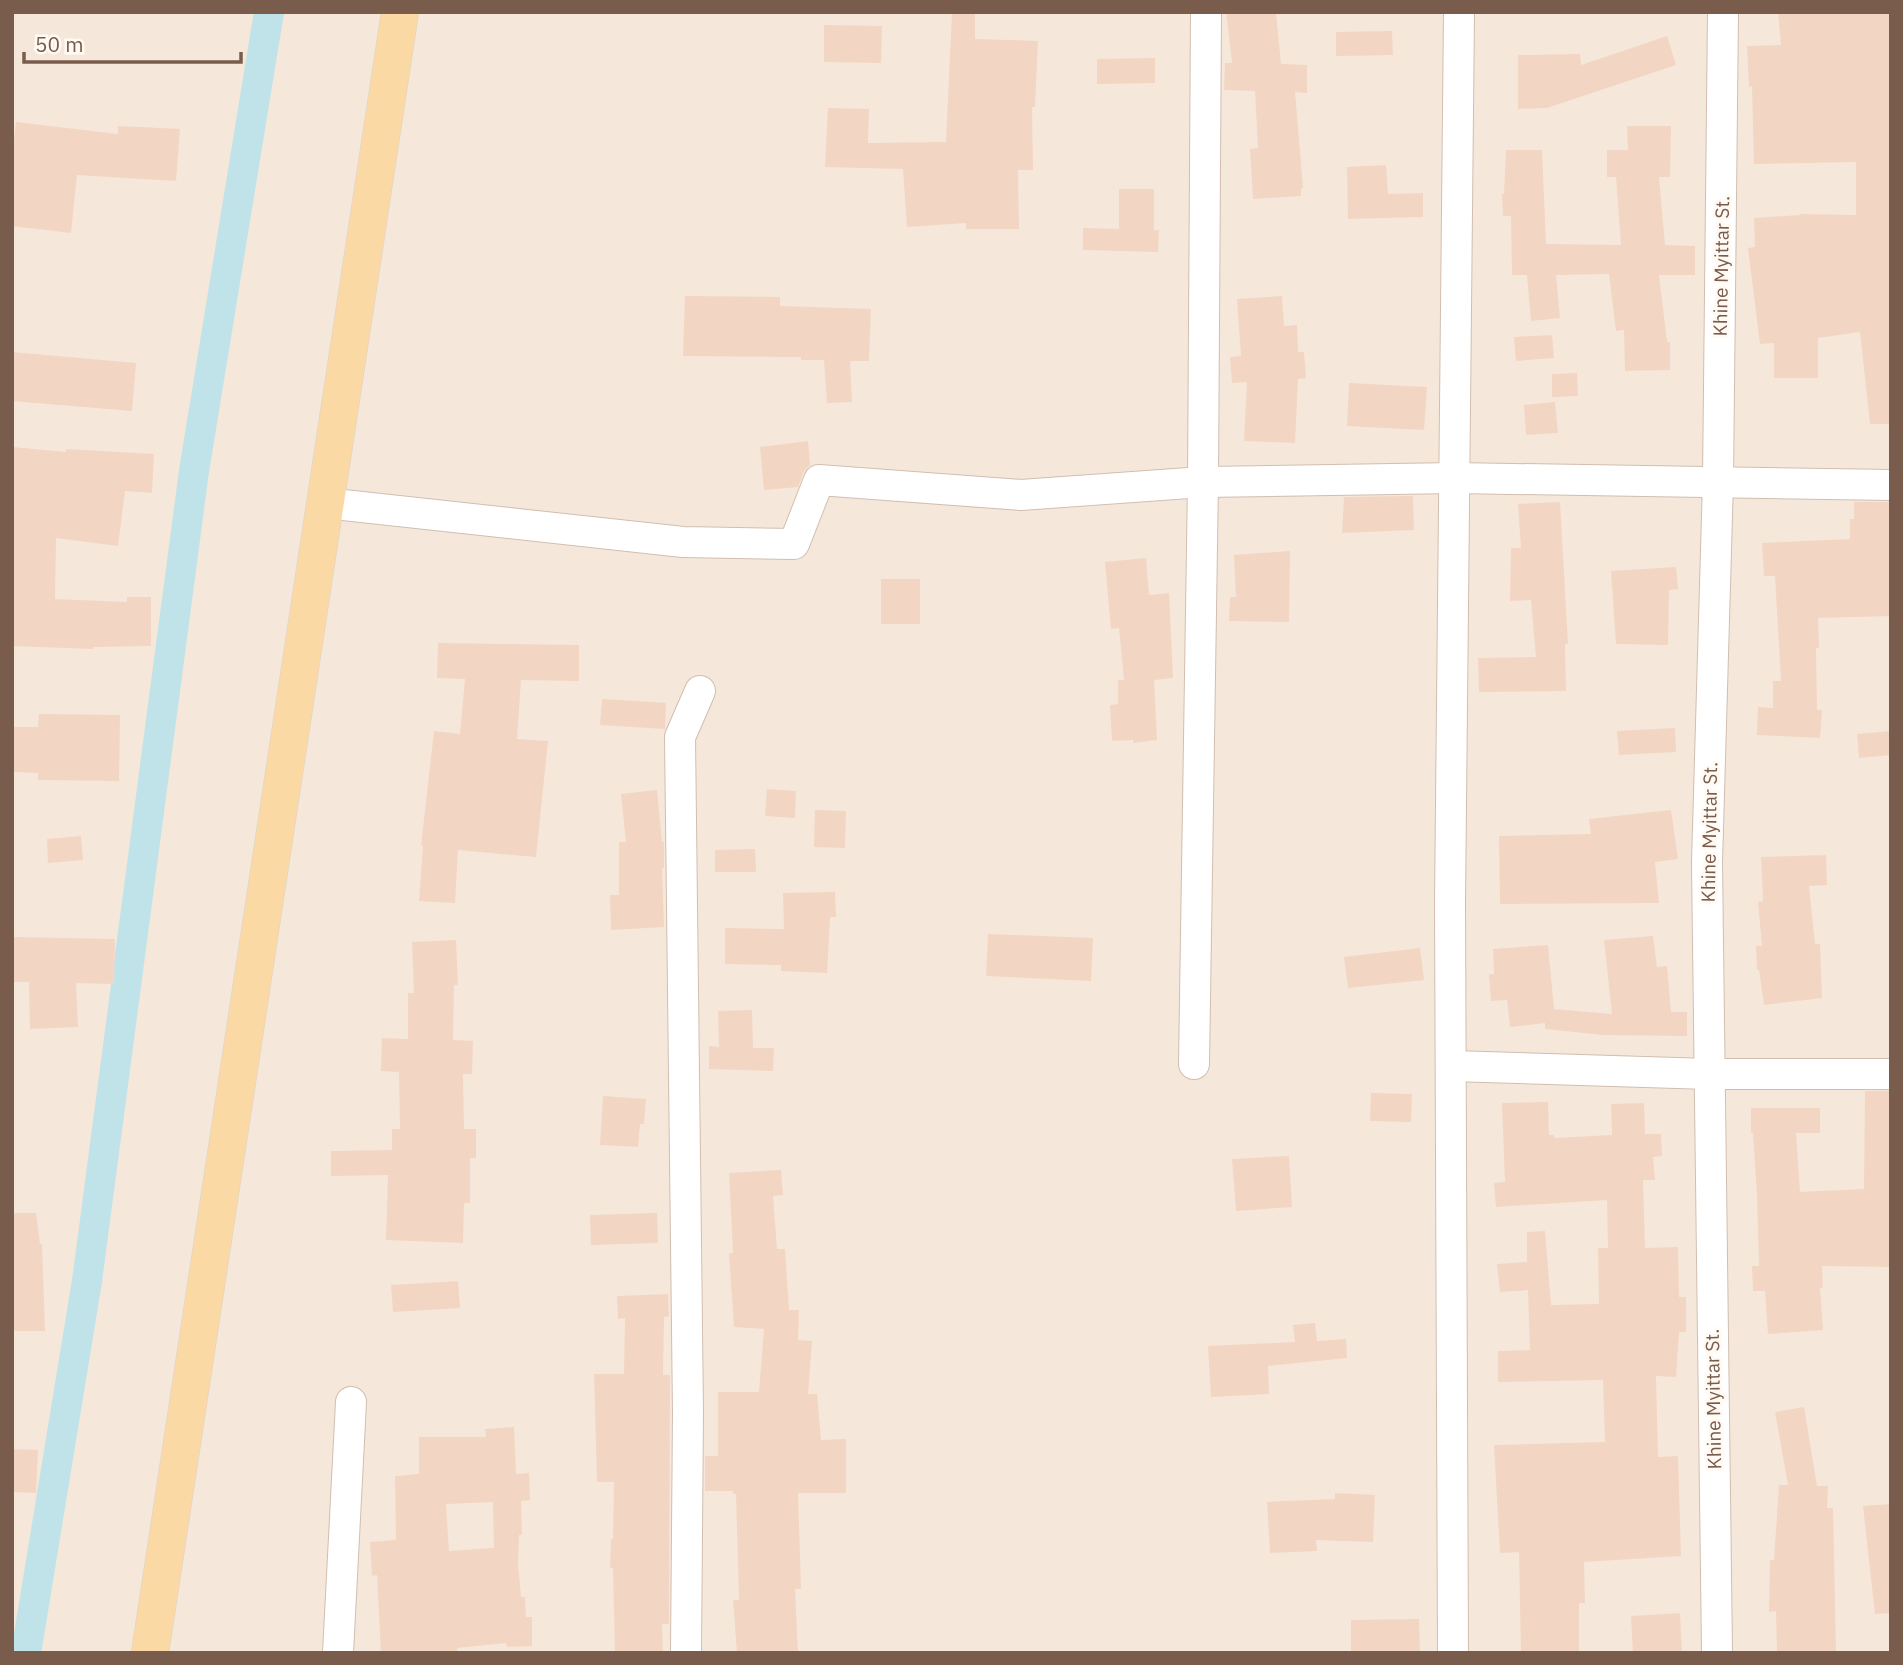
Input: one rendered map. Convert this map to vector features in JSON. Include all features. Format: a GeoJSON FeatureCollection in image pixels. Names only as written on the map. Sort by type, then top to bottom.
{"type":"FeatureCollection","features":[{"type":"Feature","properties":{"kind":"main road"},"geometry":{"type":"LineString","coordinates":[[150,1653],[400,12]]}},
{"type":"Feature","properties":{"kind":"street"},"geometry":{"type":"LineString","coordinates":[[1194,1065],[1203,482],[1206,12]]}},
{"type":"Feature","properties":{"kind":"street"},"geometry":{"type":"LineString","coordinates":[[1453,1653],[1450,903],[1459,12]]}},
{"type":"Feature","properties":{"kind":"street","name":"Khine Myittar St."},"geometry":{"type":"LineString","coordinates":[[1717,1653],[1707,863],[1718,481],[1723,12]]}},
{"type":"Feature","properties":{"kind":"street"},"geometry":{"type":"LineString","coordinates":[[326,503],[683,542],[794,544],[819,480],[1021,495],[1203,482],[1455,478],[1891,485]]}},
{"type":"Feature","properties":{"kind":"street"},"geometry":{"type":"LineString","coordinates":[[686,1653],[688,1412],[680,737],[700,691]]}},
{"type":"Feature","properties":{"kind":"street"},"geometry":{"type":"LineString","coordinates":[[1451,1066],[1709,1074],[1891,1074]]}},
{"type":"Feature","properties":{"kind":"street"},"geometry":{"type":"LineString","coordinates":[[338,1653],[351,1402]]}},
{"type":"Feature","properties":{"kind":"shaded area"},"geometry":{"type":"Polygon","coordinates":[[[12,12],[1891,12],[1891,1653],[12,1653],[12,12]]]}},
{"type":"Feature","properties":{"kind":"building"},"geometry":{"type":"Polygon","coordinates":[[[952,12],[975,12],[975,39],[1038,41],[1035,107],[1032,107],[1033,170],[1018,170],[1019,229],[966,229],[966,223],[907,227],[903,169],[825,167],[828,108],[869,109],[868,143],[946,142],[952,12]]]}},
{"type":"Feature","properties":{"kind":"building"},"geometry":{"type":"Polygon","coordinates":[[[1226,12],[1276,12],[1281,64],[1307,65],[1307,93],[1295,92],[1303,188],[1301,196],[1253,199],[1250,149],[1258,148],[1255,91],[1224,90],[1225,63],[1232,63],[1226,12]]]}},
{"type":"Feature","properties":{"kind":"building"},"geometry":{"type":"Polygon","coordinates":[[[1778,12],[1891,12],[1891,424],[1870,424],[1860,332],[1818,338],[1818,378],[1774,378],[1774,343],[1760,344],[1748,248],[1755,247],[1754,218],[1800,214],[1856,215],[1856,162],[1754,164],[1752,86],[1749,87],[1747,46],[1781,45],[1778,12]]]}},
{"type":"Feature","properties":{"kind":"building"},"geometry":{"type":"Polygon","coordinates":[[[824,25],[882,26],[881,63],[824,62],[824,25]]]}},
{"type":"Feature","properties":{"kind":"building"},"geometry":{"type":"Polygon","coordinates":[[[1392,31],[1393,55],[1336,56],[1336,32],[1392,31]]]}},
{"type":"Feature","properties":{"kind":"building"},"geometry":{"type":"Polygon","coordinates":[[[1667,36],[1676,65],[1547,108],[1518,109],[1518,55],[1580,54],[1581,65],[1667,36]]]}},
{"type":"Feature","properties":{"kind":"building"},"geometry":{"type":"Polygon","coordinates":[[[1155,58],[1155,83],[1097,84],[1097,59],[1155,58]]]}},
{"type":"Feature","properties":{"kind":"building"},"geometry":{"type":"Polygon","coordinates":[[[16,122],[118,134],[118,126],[180,129],[176,181],[77,175],[71,233],[12,226],[12,156],[16,122]]]}},
{"type":"Feature","properties":{"kind":"building"},"geometry":{"type":"Polygon","coordinates":[[[1627,126],[1671,126],[1670,177],[1659,177],[1665,245],[1695,246],[1695,275],[1659,275],[1667,342],[1670,342],[1670,370],[1625,371],[1624,330],[1616,331],[1609,274],[1556,275],[1560,318],[1531,321],[1527,275],[1512,275],[1511,216],[1503,216],[1506,150],[1542,150],[1546,244],[1621,245],[1616,177],[1607,177],[1607,150],[1628,150],[1627,126]]]}},
{"type":"Feature","properties":{"kind":"building"},"geometry":{"type":"Polygon","coordinates":[[[1386,165],[1388,194],[1423,193],[1423,217],[1348,219],[1347,167],[1386,165]]]}},
{"type":"Feature","properties":{"kind":"building"},"geometry":{"type":"Polygon","coordinates":[[[1119,189],[1154,189],[1154,230],[1159,230],[1158,252],[1083,250],[1083,228],[1119,229],[1119,189]]]}},
{"type":"Feature","properties":{"kind":"building"},"geometry":{"type":"Polygon","coordinates":[[[685,296],[780,297],[780,306],[871,309],[869,361],[850,361],[852,402],[827,403],[824,360],[801,360],[801,357],[683,356],[685,296]]]}},
{"type":"Feature","properties":{"kind":"building"},"geometry":{"type":"Polygon","coordinates":[[[1282,296],[1284,326],[1297,325],[1298,352],[1304,352],[1306,378],[1298,379],[1295,443],[1244,441],[1247,382],[1232,383],[1230,357],[1241,356],[1237,299],[1282,296]]]}},
{"type":"Feature","properties":{"kind":"building"},"geometry":{"type":"Polygon","coordinates":[[[1552,335],[1554,358],[1516,361],[1514,337],[1552,335]]]}},
{"type":"Feature","properties":{"kind":"building"},"geometry":{"type":"Polygon","coordinates":[[[12,352],[136,363],[132,411],[12,401],[12,352]]]}},
{"type":"Feature","properties":{"kind":"building"},"geometry":{"type":"Polygon","coordinates":[[[1577,373],[1578,396],[1552,397],[1552,374],[1577,373]]]}},
{"type":"Feature","properties":{"kind":"building"},"geometry":{"type":"Polygon","coordinates":[[[1349,383],[1427,387],[1424,430],[1347,426],[1349,383]]]}},
{"type":"Feature","properties":{"kind":"building"},"geometry":{"type":"Polygon","coordinates":[[[1555,402],[1558,433],[1526,435],[1524,405],[1555,402]]]}},
{"type":"Feature","properties":{"kind":"building"},"geometry":{"type":"Polygon","coordinates":[[[808,441],[810,465],[803,473],[798,487],[764,490],[760,447],[808,441]]]}},
{"type":"Feature","properties":{"kind":"building"},"geometry":{"type":"Polygon","coordinates":[[[12,447],[66,452],[66,449],[154,454],[152,493],[125,491],[118,546],[56,538],[55,599],[127,602],[127,597],[151,597],[151,646],[93,649],[12,646],[12,447]]]}},
{"type":"Feature","properties":{"kind":"building"},"geometry":{"type":"Polygon","coordinates":[[[1413,496],[1414,530],[1342,533],[1344,497],[1413,496]]]}},
{"type":"Feature","properties":{"kind":"building"},"geometry":{"type":"Polygon","coordinates":[[[1560,502],[1568,644],[1565,644],[1566,691],[1479,692],[1478,658],[1536,657],[1531,600],[1510,601],[1511,548],[1521,548],[1518,504],[1560,502]]]}},
{"type":"Feature","properties":{"kind":"building"},"geometry":{"type":"Polygon","coordinates":[[[1854,502],[1891,502],[1891,616],[1818,618],[1817,710],[1822,710],[1820,738],[1757,735],[1758,707],[1773,708],[1773,681],[1781,681],[1775,576],[1764,576],[1762,543],[1850,539],[1850,519],[1854,519],[1854,502]]]}},
{"type":"Feature","properties":{"kind":"building"},"geometry":{"type":"Polygon","coordinates":[[[1290,551],[1289,622],[1229,621],[1230,597],[1236,597],[1234,555],[1290,551]]]}},
{"type":"Feature","properties":{"kind":"building"},"geometry":{"type":"Polygon","coordinates":[[[1146,558],[1149,595],[1169,593],[1173,678],[1154,680],[1157,740],[1133,743],[1133,740],[1112,741],[1110,705],[1118,704],[1118,680],[1124,680],[1119,628],[1111,629],[1105,562],[1146,558]]]}},
{"type":"Feature","properties":{"kind":"building"},"geometry":{"type":"Polygon","coordinates":[[[1676,567],[1678,589],[1669,590],[1668,645],[1616,644],[1611,571],[1676,567]]]}},
{"type":"Feature","properties":{"kind":"building"},"geometry":{"type":"Polygon","coordinates":[[[881,579],[920,579],[920,624],[881,624],[881,579]]]}},
{"type":"Feature","properties":{"kind":"building"},"geometry":{"type":"Polygon","coordinates":[[[438,643],[579,645],[579,681],[521,680],[517,739],[548,741],[536,857],[458,850],[455,903],[419,901],[421,846],[434,731],[460,734],[465,679],[437,678],[438,643]]]}},
{"type":"Feature","properties":{"kind":"building"},"geometry":{"type":"Polygon","coordinates":[[[602,699],[666,703],[665,729],[600,725],[602,699]]]}},
{"type":"Feature","properties":{"kind":"building"},"geometry":{"type":"Polygon","coordinates":[[[39,714],[120,715],[119,781],[38,780],[38,773],[14,772],[14,727],[38,727],[39,714]]]}},
{"type":"Feature","properties":{"kind":"building"},"geometry":{"type":"Polygon","coordinates":[[[1675,728],[1676,752],[1619,755],[1617,731],[1675,728]]]}},
{"type":"Feature","properties":{"kind":"building"},"geometry":{"type":"Polygon","coordinates":[[[1891,731],[1891,755],[1859,758],[1857,734],[1891,731]]]}},
{"type":"Feature","properties":{"kind":"building"},"geometry":{"type":"Polygon","coordinates":[[[767,789],[796,791],[795,818],[765,816],[767,789]]]}},
{"type":"Feature","properties":{"kind":"building"},"geometry":{"type":"Polygon","coordinates":[[[657,790],[664,842],[664,927],[611,930],[610,895],[619,895],[619,842],[626,842],[621,794],[657,790]]]}},
{"type":"Feature","properties":{"kind":"building"},"geometry":{"type":"Polygon","coordinates":[[[815,810],[846,811],[845,848],[814,847],[815,810]]]}},
{"type":"Feature","properties":{"kind":"building"},"geometry":{"type":"Polygon","coordinates":[[[1671,810],[1678,859],[1655,862],[1659,903],[1500,904],[1499,836],[1591,834],[1589,819],[1671,810]]]}},
{"type":"Feature","properties":{"kind":"building"},"geometry":{"type":"Polygon","coordinates":[[[81,836],[83,860],[48,863],[47,839],[81,836]]]}},
{"type":"Feature","properties":{"kind":"building"},"geometry":{"type":"Polygon","coordinates":[[[755,849],[756,872],[715,872],[715,850],[755,849]]]}},
{"type":"Feature","properties":{"kind":"building"},"geometry":{"type":"Polygon","coordinates":[[[1826,855],[1827,885],[1809,886],[1815,944],[1820,944],[1822,998],[1764,1005],[1757,970],[1756,946],[1762,946],[1758,902],[1763,901],[1761,857],[1826,855]]]}},
{"type":"Feature","properties":{"kind":"building"},"geometry":{"type":"Polygon","coordinates":[[[835,892],[836,917],[830,917],[827,973],[781,971],[781,965],[725,964],[725,928],[784,929],[783,893],[835,892]]]}},
{"type":"Feature","properties":{"kind":"building"},"geometry":{"type":"Polygon","coordinates":[[[988,934],[1093,938],[1091,981],[986,976],[988,934]]]}},
{"type":"Feature","properties":{"kind":"building"},"geometry":{"type":"Polygon","coordinates":[[[1653,936],[1657,967],[1667,966],[1671,1012],[1687,1012],[1687,1036],[1604,1035],[1545,1029],[1545,1023],[1510,1027],[1507,1000],[1491,1001],[1489,974],[1494,974],[1493,949],[1548,945],[1554,1009],[1612,1014],[1604,940],[1653,936]]]}},
{"type":"Feature","properties":{"kind":"building"},"geometry":{"type":"Polygon","coordinates":[[[12,937],[115,939],[114,984],[76,983],[78,1027],[30,1029],[29,982],[12,982],[12,937]]]}},
{"type":"Feature","properties":{"kind":"building"},"geometry":{"type":"Polygon","coordinates":[[[456,940],[458,985],[454,985],[453,1040],[473,1041],[472,1074],[463,1074],[464,1129],[476,1129],[476,1158],[470,1158],[470,1203],[464,1203],[463,1243],[386,1240],[388,1175],[331,1176],[331,1151],[392,1150],[392,1129],[400,1129],[399,1072],[381,1071],[382,1038],[408,1039],[408,993],[414,993],[412,942],[456,940]]]}},
{"type":"Feature","properties":{"kind":"building"},"geometry":{"type":"Polygon","coordinates":[[[1420,948],[1424,980],[1348,988],[1344,957],[1420,948]]]}},
{"type":"Feature","properties":{"kind":"building"},"geometry":{"type":"Polygon","coordinates":[[[752,1010],[753,1048],[774,1048],[773,1071],[709,1069],[709,1046],[719,1047],[718,1011],[752,1010]]]}},
{"type":"Feature","properties":{"kind":"building"},"geometry":{"type":"Polygon","coordinates":[[[1865,1091],[1891,1091],[1891,1267],[1822,1266],[1823,1288],[1820,1288],[1823,1330],[1768,1334],[1765,1291],[1753,1291],[1752,1266],[1759,1266],[1751,1108],[1820,1108],[1820,1133],[1796,1133],[1800,1192],[1864,1189],[1865,1091]]]}},
{"type":"Feature","properties":{"kind":"building"},"geometry":{"type":"Polygon","coordinates":[[[1371,1093],[1412,1094],[1411,1122],[1370,1121],[1371,1093]]]}},
{"type":"Feature","properties":{"kind":"building"},"geometry":{"type":"Polygon","coordinates":[[[603,1096],[646,1099],[644,1124],[640,1124],[638,1147],[600,1145],[603,1096]]]}},
{"type":"Feature","properties":{"kind":"building"},"geometry":{"type":"Polygon","coordinates":[[[1548,1102],[1549,1135],[1554,1135],[1554,1138],[1612,1135],[1611,1104],[1644,1103],[1645,1134],[1661,1134],[1662,1156],[1653,1157],[1655,1180],[1643,1180],[1645,1248],[1678,1247],[1679,1297],[1686,1297],[1686,1332],[1679,1332],[1676,1377],[1656,1376],[1658,1457],[1678,1456],[1681,1556],[1584,1562],[1585,1603],[1579,1603],[1579,1653],[1521,1653],[1519,1552],[1500,1553],[1494,1445],[1605,1442],[1603,1380],[1498,1382],[1498,1351],[1530,1350],[1528,1290],[1500,1292],[1497,1264],[1527,1262],[1527,1232],[1545,1231],[1551,1305],[1599,1304],[1598,1248],[1608,1248],[1607,1200],[1496,1207],[1494,1183],[1505,1182],[1502,1103],[1548,1102]]]}},
{"type":"Feature","properties":{"kind":"building"},"geometry":{"type":"Polygon","coordinates":[[[1289,1156],[1292,1207],[1236,1211],[1232,1159],[1289,1156]]]}},
{"type":"Feature","properties":{"kind":"building"},"geometry":{"type":"Polygon","coordinates":[[[781,1170],[783,1195],[773,1196],[777,1249],[785,1249],[789,1310],[799,1310],[798,1340],[812,1341],[808,1394],[817,1394],[821,1440],[846,1439],[846,1493],[798,1493],[801,1589],[795,1589],[798,1653],[737,1653],[733,1600],[739,1600],[736,1494],[733,1494],[733,1491],[705,1491],[705,1456],[718,1456],[718,1392],[759,1392],[764,1329],[734,1327],[729,1253],[733,1253],[729,1173],[781,1170]]]}},
{"type":"Feature","properties":{"kind":"building"},"geometry":{"type":"Polygon","coordinates":[[[12,1213],[36,1213],[42,1244],[45,1331],[12,1331],[12,1213]]]}},
{"type":"Feature","properties":{"kind":"building"},"geometry":{"type":"Polygon","coordinates":[[[657,1213],[658,1243],[591,1245],[590,1215],[657,1213]]]}},
{"type":"Feature","properties":{"kind":"building"},"geometry":{"type":"Polygon","coordinates":[[[458,1281],[460,1308],[393,1312],[391,1285],[458,1281]]]}},
{"type":"Feature","properties":{"kind":"building"},"geometry":{"type":"Polygon","coordinates":[[[668,1294],[669,1316],[664,1317],[663,1375],[670,1375],[669,1624],[662,1624],[663,1653],[615,1653],[613,1568],[610,1568],[614,1482],[597,1482],[594,1374],[624,1374],[625,1318],[618,1319],[617,1296],[668,1294]]]}},
{"type":"Feature","properties":{"kind":"building"},"geometry":{"type":"Polygon","coordinates":[[[1315,1323],[1317,1341],[1346,1339],[1347,1358],[1268,1366],[1269,1394],[1211,1397],[1208,1346],[1295,1342],[1293,1325],[1315,1323]]]}},
{"type":"Feature","properties":{"kind":"building"},"geometry":{"type":"Polygon","coordinates":[[[1804,1407],[1817,1486],[1828,1486],[1827,1508],[1833,1508],[1836,1653],[1777,1653],[1776,1611],[1769,1612],[1770,1560],[1774,1560],[1779,1485],[1788,1485],[1775,1412],[1804,1407]]]}},
{"type":"Feature","properties":{"kind":"building"},"geometry":{"type":"Polygon","coordinates":[[[514,1427],[516,1474],[529,1473],[530,1500],[521,1501],[522,1535],[519,1535],[518,1563],[526,1617],[532,1617],[532,1646],[507,1647],[506,1643],[457,1648],[458,1653],[381,1653],[377,1575],[372,1576],[370,1542],[396,1540],[395,1476],[419,1474],[419,1437],[486,1437],[485,1429],[514,1427]],[[493,1502],[446,1504],[449,1551],[494,1548],[493,1502]]]}},
{"type":"Feature","properties":{"kind":"building"},"geometry":{"type":"Polygon","coordinates":[[[12,1449],[38,1450],[36,1493],[12,1492],[12,1449]]]}},
{"type":"Feature","properties":{"kind":"building"},"geometry":{"type":"Polygon","coordinates":[[[1335,1493],[1375,1495],[1373,1542],[1316,1540],[1317,1551],[1270,1553],[1267,1502],[1335,1499],[1335,1493]]]}},
{"type":"Feature","properties":{"kind":"building"},"geometry":{"type":"Polygon","coordinates":[[[1891,1504],[1891,1613],[1875,1614],[1863,1506],[1891,1504]]]}},
{"type":"Feature","properties":{"kind":"building"},"geometry":{"type":"Polygon","coordinates":[[[1680,1613],[1682,1653],[1633,1653],[1631,1616],[1680,1613]]]}},
{"type":"Feature","properties":{"kind":"building"},"geometry":{"type":"Polygon","coordinates":[[[1419,1619],[1420,1653],[1351,1653],[1351,1620],[1419,1619]]]}},
{"type":"Feature","properties":{"kind":"waterway"},"geometry":{"type":"LineString","coordinates":[[26,1653],[87,1281],[194,471],[269,12]]}}]}
